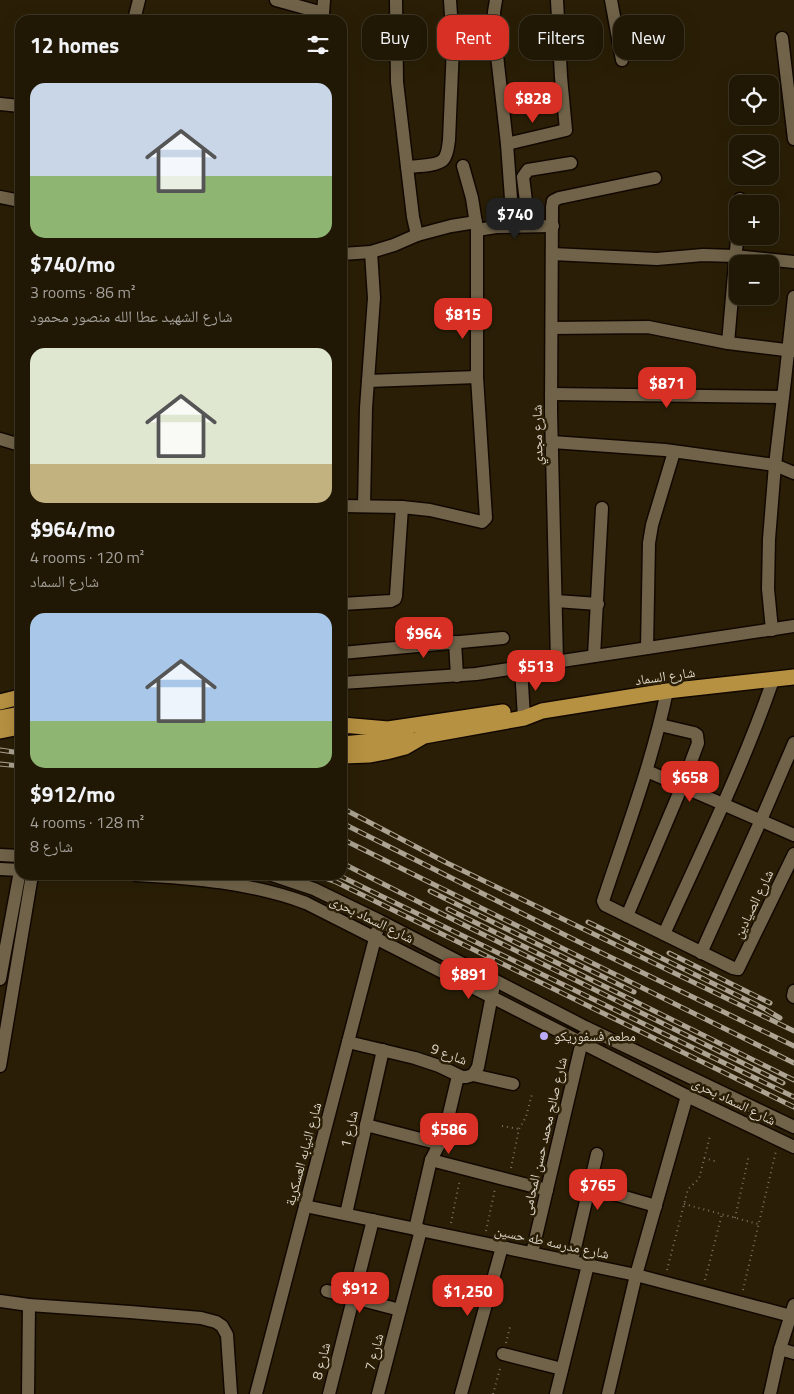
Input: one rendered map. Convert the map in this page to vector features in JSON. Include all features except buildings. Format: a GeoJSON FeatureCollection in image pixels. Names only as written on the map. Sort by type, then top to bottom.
{"type":"FeatureCollection","features":[{"type":"Feature","properties":{"kind":"highway","name":"شارع السماد"},"geometry":{"type":"LineString","coordinates":[[347,725],[388,729],[542,712],[667,690],[794,677]]}},
{"type":"Feature","properties":{"kind":"highway"},"geometry":{"type":"LineString","coordinates":[[0,702],[15,698]]}},
{"type":"Feature","properties":{"kind":"highway"},"geometry":{"type":"LineString","coordinates":[[0,708],[15,705]]}},
{"type":"Feature","properties":{"kind":"highway","name":"شارع السماد"},"geometry":{"type":"LineString","coordinates":[[347,756],[386,752],[404,747],[424,736],[523,713]]}},
{"type":"Feature","properties":{"kind":"highway"},"geometry":{"type":"LineString","coordinates":[[0,718],[15,715]]}},
{"type":"Feature","properties":{"kind":"highway"},"geometry":{"type":"LineString","coordinates":[[0,731],[15,728]]}},
{"type":"Feature","properties":{"kind":"highway"},"geometry":{"type":"LineString","coordinates":[[347,733],[388,729]]}},
{"type":"Feature","properties":{"kind":"highway"},"geometry":{"type":"LineString","coordinates":[[347,744],[424,736]]}},
{"type":"Feature","properties":{"kind":"street"},"geometry":{"type":"LineString","coordinates":[[135,15],[139,0]]}},
{"type":"Feature","properties":{"kind":"street"},"geometry":{"type":"LineString","coordinates":[[276,0],[323,11]]}},
{"type":"Feature","properties":{"kind":"street"},"geometry":{"type":"LineString","coordinates":[[396,0],[397,82],[413,217],[417,235]]}},
{"type":"Feature","properties":{"kind":"street"},"geometry":{"type":"LineString","coordinates":[[407,167],[441,162],[445,158],[447,151],[453,46],[450,0]]}},
{"type":"Feature","properties":{"kind":"street"},"geometry":{"type":"LineString","coordinates":[[496,0],[494,29],[507,144],[513,226]]}},
{"type":"Feature","properties":{"kind":"street"},"geometry":{"type":"LineString","coordinates":[[507,144],[566,130],[557,0]]}},
{"type":"Feature","properties":{"kind":"street"},"geometry":{"type":"LineString","coordinates":[[611,0],[614,15]]}},
{"type":"Feature","properties":{"kind":"street"},"geometry":{"type":"LineString","coordinates":[[782,38],[793,132]]}},
{"type":"Feature","properties":{"kind":"street"},"geometry":{"type":"LineString","coordinates":[[0,104],[15,106]]}},
{"type":"Feature","properties":{"kind":"street"},"geometry":{"type":"LineString","coordinates":[[529,226],[523,177],[528,170],[571,163]]}},
{"type":"Feature","properties":{"kind":"street"},"geometry":{"type":"LineString","coordinates":[[347,506],[402,507],[430,510],[482,522],[486,518],[477,377],[476,226],[472,198],[463,166]]}},
{"type":"Feature","properties":{"kind":"street","name":"شارع مجدي"},"geometry":{"type":"LineString","coordinates":[[557,661],[551,394],[553,201],[655,178]]}},
{"type":"Feature","properties":{"kind":"street"},"geometry":{"type":"LineString","coordinates":[[0,197],[15,200]]}},
{"type":"Feature","properties":{"kind":"street"},"geometry":{"type":"LineString","coordinates":[[347,254],[371,252],[417,235],[451,226],[552,226]]}},
{"type":"Feature","properties":{"kind":"street"},"geometry":{"type":"LineString","coordinates":[[364,506],[366,408],[374,298],[371,252]]}},
{"type":"Feature","properties":{"kind":"street"},"geometry":{"type":"LineString","coordinates":[[552,254],[657,259],[703,255],[729,256]]}},
{"type":"Feature","properties":{"kind":"street"},"geometry":{"type":"LineString","coordinates":[[779,260],[794,262]]}},
{"type":"Feature","properties":{"kind":"street"},"geometry":{"type":"LineString","coordinates":[[772,630],[768,589],[768,561],[775,465],[783,397],[791,351],[794,297]]}},
{"type":"Feature","properties":{"kind":"street"},"geometry":{"type":"LineString","coordinates":[[728,343],[731,305]]}},
{"type":"Feature","properties":{"kind":"street"},"geometry":{"type":"LineString","coordinates":[[552,328],[648,327],[728,343],[791,351]]}},
{"type":"Feature","properties":{"kind":"street"},"geometry":{"type":"LineString","coordinates":[[368,381],[477,377]]}},
{"type":"Feature","properties":{"kind":"street"},"geometry":{"type":"LineString","coordinates":[[551,394],[783,397]]}},
{"type":"Feature","properties":{"kind":"street"},"geometry":{"type":"LineString","coordinates":[[0,439],[15,444]]}},
{"type":"Feature","properties":{"kind":"street"},"geometry":{"type":"LineString","coordinates":[[552,442],[674,452],[775,465],[794,473]]}},
{"type":"Feature","properties":{"kind":"street"},"geometry":{"type":"LineString","coordinates":[[647,648],[649,543],[652,525],[674,452]]}},
{"type":"Feature","properties":{"kind":"street"},"geometry":{"type":"LineString","coordinates":[[347,604],[391,601],[395,599],[402,507]]}},
{"type":"Feature","properties":{"kind":"street"},"geometry":{"type":"LineString","coordinates":[[594,656],[602,508]]}},
{"type":"Feature","properties":{"kind":"street"},"geometry":{"type":"LineString","coordinates":[[556,601],[598,604]]}},
{"type":"Feature","properties":{"kind":"street"},"geometry":{"type":"LineString","coordinates":[[347,683],[457,676],[521,668],[794,626]]}},
{"type":"Feature","properties":{"kind":"street"},"geometry":{"type":"LineString","coordinates":[[347,653],[503,638]]}},
{"type":"Feature","properties":{"kind":"street"},"geometry":{"type":"LineString","coordinates":[[455,642],[457,676]]}},
{"type":"Feature","properties":{"kind":"street"},"geometry":{"type":"LineString","coordinates":[[521,668],[523,713]]}},
{"type":"Feature","properties":{"kind":"street"},"geometry":{"type":"LineString","coordinates":[[664,934],[724,804],[759,721],[773,680]]}},
{"type":"Feature","properties":{"kind":"street"},"geometry":{"type":"LineString","coordinates":[[667,690],[660,725],[647,771],[603,901],[605,905],[701,953],[794,743]]}},
{"type":"Feature","properties":{"kind":"street"},"geometry":{"type":"LineString","coordinates":[[627,916],[682,786],[698,743],[697,735],[694,733],[660,725]]}},
{"type":"Feature","properties":{"kind":"street"},"geometry":{"type":"LineString","coordinates":[[647,771],[794,835]]}},
{"type":"Feature","properties":{"kind":"street","name":"شارع الصيادين"},"geometry":{"type":"LineString","coordinates":[[701,953],[738,969],[794,854]]}},
{"type":"Feature","properties":{"kind":"street"},"geometry":{"type":"LineString","coordinates":[[0,855],[15,856]]}},
{"type":"Feature","properties":{"kind":"street"},"geometry":{"type":"LineString","coordinates":[[0,869],[15,870]]}},
{"type":"Feature","properties":{"kind":"street"},"geometry":{"type":"LineString","coordinates":[[0,979],[18,880]]}},
{"type":"Feature","properties":{"kind":"street"},"geometry":{"type":"LineString","coordinates":[[0,1066],[3,1025],[31,880]]}},
{"type":"Feature","properties":{"kind":"street","name":"شارع السماد بحرى"},"geometry":{"type":"LineString","coordinates":[[246,880],[306,904],[375,937],[581,1043],[794,1147]]}},
{"type":"Feature","properties":{"kind":"street","name":"شارع السماد بحرى"},"geometry":{"type":"LineString","coordinates":[[287,880],[314,889],[380,921],[585,1026],[794,1127]]}},
{"type":"Feature","properties":{"kind":"street","name":"شارع النيابه العسكرية"},"geometry":{"type":"LineString","coordinates":[[256,1394],[380,921]]}},
{"type":"Feature","properties":{"kind":"street","name":"شارع 9"},"geometry":{"type":"LineString","coordinates":[[348,1042],[416,1058],[439,1066],[458,1076],[466,1077],[473,1075],[478,1067],[496,980]]}},
{"type":"Feature","properties":{"kind":"street","name":"شارع صالح محمد حسن المحامى"},"geometry":{"type":"LineString","coordinates":[[532,1253],[585,1026]]}},
{"type":"Feature","properties":{"kind":"street","name":"شارع 1"},"geometry":{"type":"LineString","coordinates":[[346,1214],[382,1050]]}},
{"type":"Feature","properties":{"kind":"street"},"geometry":{"type":"LineString","coordinates":[[473,1075],[513,1084]]}},
{"type":"Feature","properties":{"kind":"street","name":"شارع 7"},"geometry":{"type":"LineString","coordinates":[[378,1394],[400,1310],[431,1160],[445,1132],[458,1076]]}},
{"type":"Feature","properties":{"kind":"street"},"geometry":{"type":"LineString","coordinates":[[608,1394],[636,1275],[687,1096]]}},
{"type":"Feature","properties":{"kind":"street"},"geometry":{"type":"LineString","coordinates":[[366,1125],[440,1144]]}},
{"type":"Feature","properties":{"kind":"street"},"geometry":{"type":"LineString","coordinates":[[572,1262],[597,1154]]}},
{"type":"Feature","properties":{"kind":"street"},"geometry":{"type":"LineString","coordinates":[[431,1160],[547,1190]]}},
{"type":"Feature","properties":{"kind":"street"},"geometry":{"type":"LineString","coordinates":[[589,1187],[656,1206]]}},
{"type":"Feature","properties":{"kind":"street","name":"شارع مدرسه طه حسين"},"geometry":{"type":"LineString","coordinates":[[305,1206],[636,1275],[740,1302],[792,1310]]}},
{"type":"Feature","properties":{"kind":"street","name":"شارع 8"},"geometry":{"type":"LineString","coordinates":[[329,1394],[373,1220]]}},
{"type":"Feature","properties":{"kind":"street"},"geometry":{"type":"LineString","coordinates":[[461,1394],[502,1247]]}},
{"type":"Feature","properties":{"kind":"street"},"geometry":{"type":"LineString","coordinates":[[556,1394],[588,1265]]}},
{"type":"Feature","properties":{"kind":"street"},"geometry":{"type":"LineString","coordinates":[[327,1291],[400,1310]]}},
{"type":"Feature","properties":{"kind":"street"},"geometry":{"type":"LineString","coordinates":[[0,1301],[28,1306],[201,1318],[216,1322],[222,1326],[227,1335],[231,1394]]}},
{"type":"Feature","properties":{"kind":"street"},"geometry":{"type":"LineString","coordinates":[[28,1306],[28,1394]]}},
{"type":"Feature","properties":{"kind":"street"},"geometry":{"type":"LineString","coordinates":[[770,1394],[780,1349],[792,1310]]}},
{"type":"Feature","properties":{"kind":"street"},"geometry":{"type":"LineString","coordinates":[[780,1349],[794,1353]]}},
{"type":"Feature","properties":{"kind":"street"},"geometry":{"type":"LineString","coordinates":[[503,1354],[562,1369]]}},
{"type":"Feature","properties":{"kind":"path"},"geometry":{"type":"LineString","coordinates":[[483,1243],[532,1094]]}},
{"type":"Feature","properties":{"kind":"path"},"geometry":{"type":"LineString","coordinates":[[502,1126],[519,1129]]}},
{"type":"Feature","properties":{"kind":"path"},"geometry":{"type":"LineString","coordinates":[[664,1282],[688,1189],[699,1179],[710,1136]]}},
{"type":"Feature","properties":{"kind":"path"},"geometry":{"type":"LineString","coordinates":[[740,1302],[779,1140]]}},
{"type":"Feature","properties":{"kind":"path"},"geometry":{"type":"LineString","coordinates":[[735,1218],[749,1156]]}},
{"type":"Feature","properties":{"kind":"path"},"geometry":{"type":"LineString","coordinates":[[704,1158],[718,1162]]}},
{"type":"Feature","properties":{"kind":"path"},"geometry":{"type":"LineString","coordinates":[[448,1236],[462,1168]]}},
{"type":"Feature","properties":{"kind":"path"},"geometry":{"type":"LineString","coordinates":[[684,1204],[758,1224]]}},
{"type":"Feature","properties":{"kind":"path"},"geometry":{"type":"LineString","coordinates":[[702,1292],[722,1214]]}},
{"type":"Feature","properties":{"kind":"railway"},"geometry":{"type":"LineString","coordinates":[[0,750],[15,752]]}},
{"type":"Feature","properties":{"kind":"railway"},"geometry":{"type":"LineString","coordinates":[[0,764],[15,766]]}},
{"type":"Feature","properties":{"kind":"railway"},"geometry":{"type":"LineString","coordinates":[[347,811],[447,863],[794,1031]]}},
{"type":"Feature","properties":{"kind":"railway"},"geometry":{"type":"LineString","coordinates":[[347,826],[575,940],[794,1046]]}},
{"type":"Feature","properties":{"kind":"railway"},"geometry":{"type":"LineString","coordinates":[[347,841],[794,1063]]}},
{"type":"Feature","properties":{"kind":"railway"},"geometry":{"type":"LineString","coordinates":[[347,866],[783,1083]]}},
{"type":"Feature","properties":{"kind":"railway"},"geometry":{"type":"LineString","coordinates":[[347,879],[794,1097]]}},
{"type":"Feature","properties":{"kind":"railway"},"geometry":{"type":"LineString","coordinates":[[330,880],[794,1107]]}},
{"type":"Feature","properties":{"kind":"railway"},"geometry":{"type":"LineString","coordinates":[[430,891],[634,992]]}},
{"type":"Feature","properties":{"kind":"railway"},"geometry":{"type":"LineString","coordinates":[[448,909],[794,1080]]}},
{"type":"Feature","properties":{"kind":"railway"},"geometry":{"type":"LineString","coordinates":[[588,922],[780,1018]]}},
{"type":"Feature","properties":{"kind":"railway"},"geometry":{"type":"LineString","coordinates":[[669,953],[770,1003]]}},
{"type":"Feature","properties":{"kind":"place","name":"مطعم فسفوريكو"},"geometry":{"type":"Point","coordinates":[544,1036]}}]}
